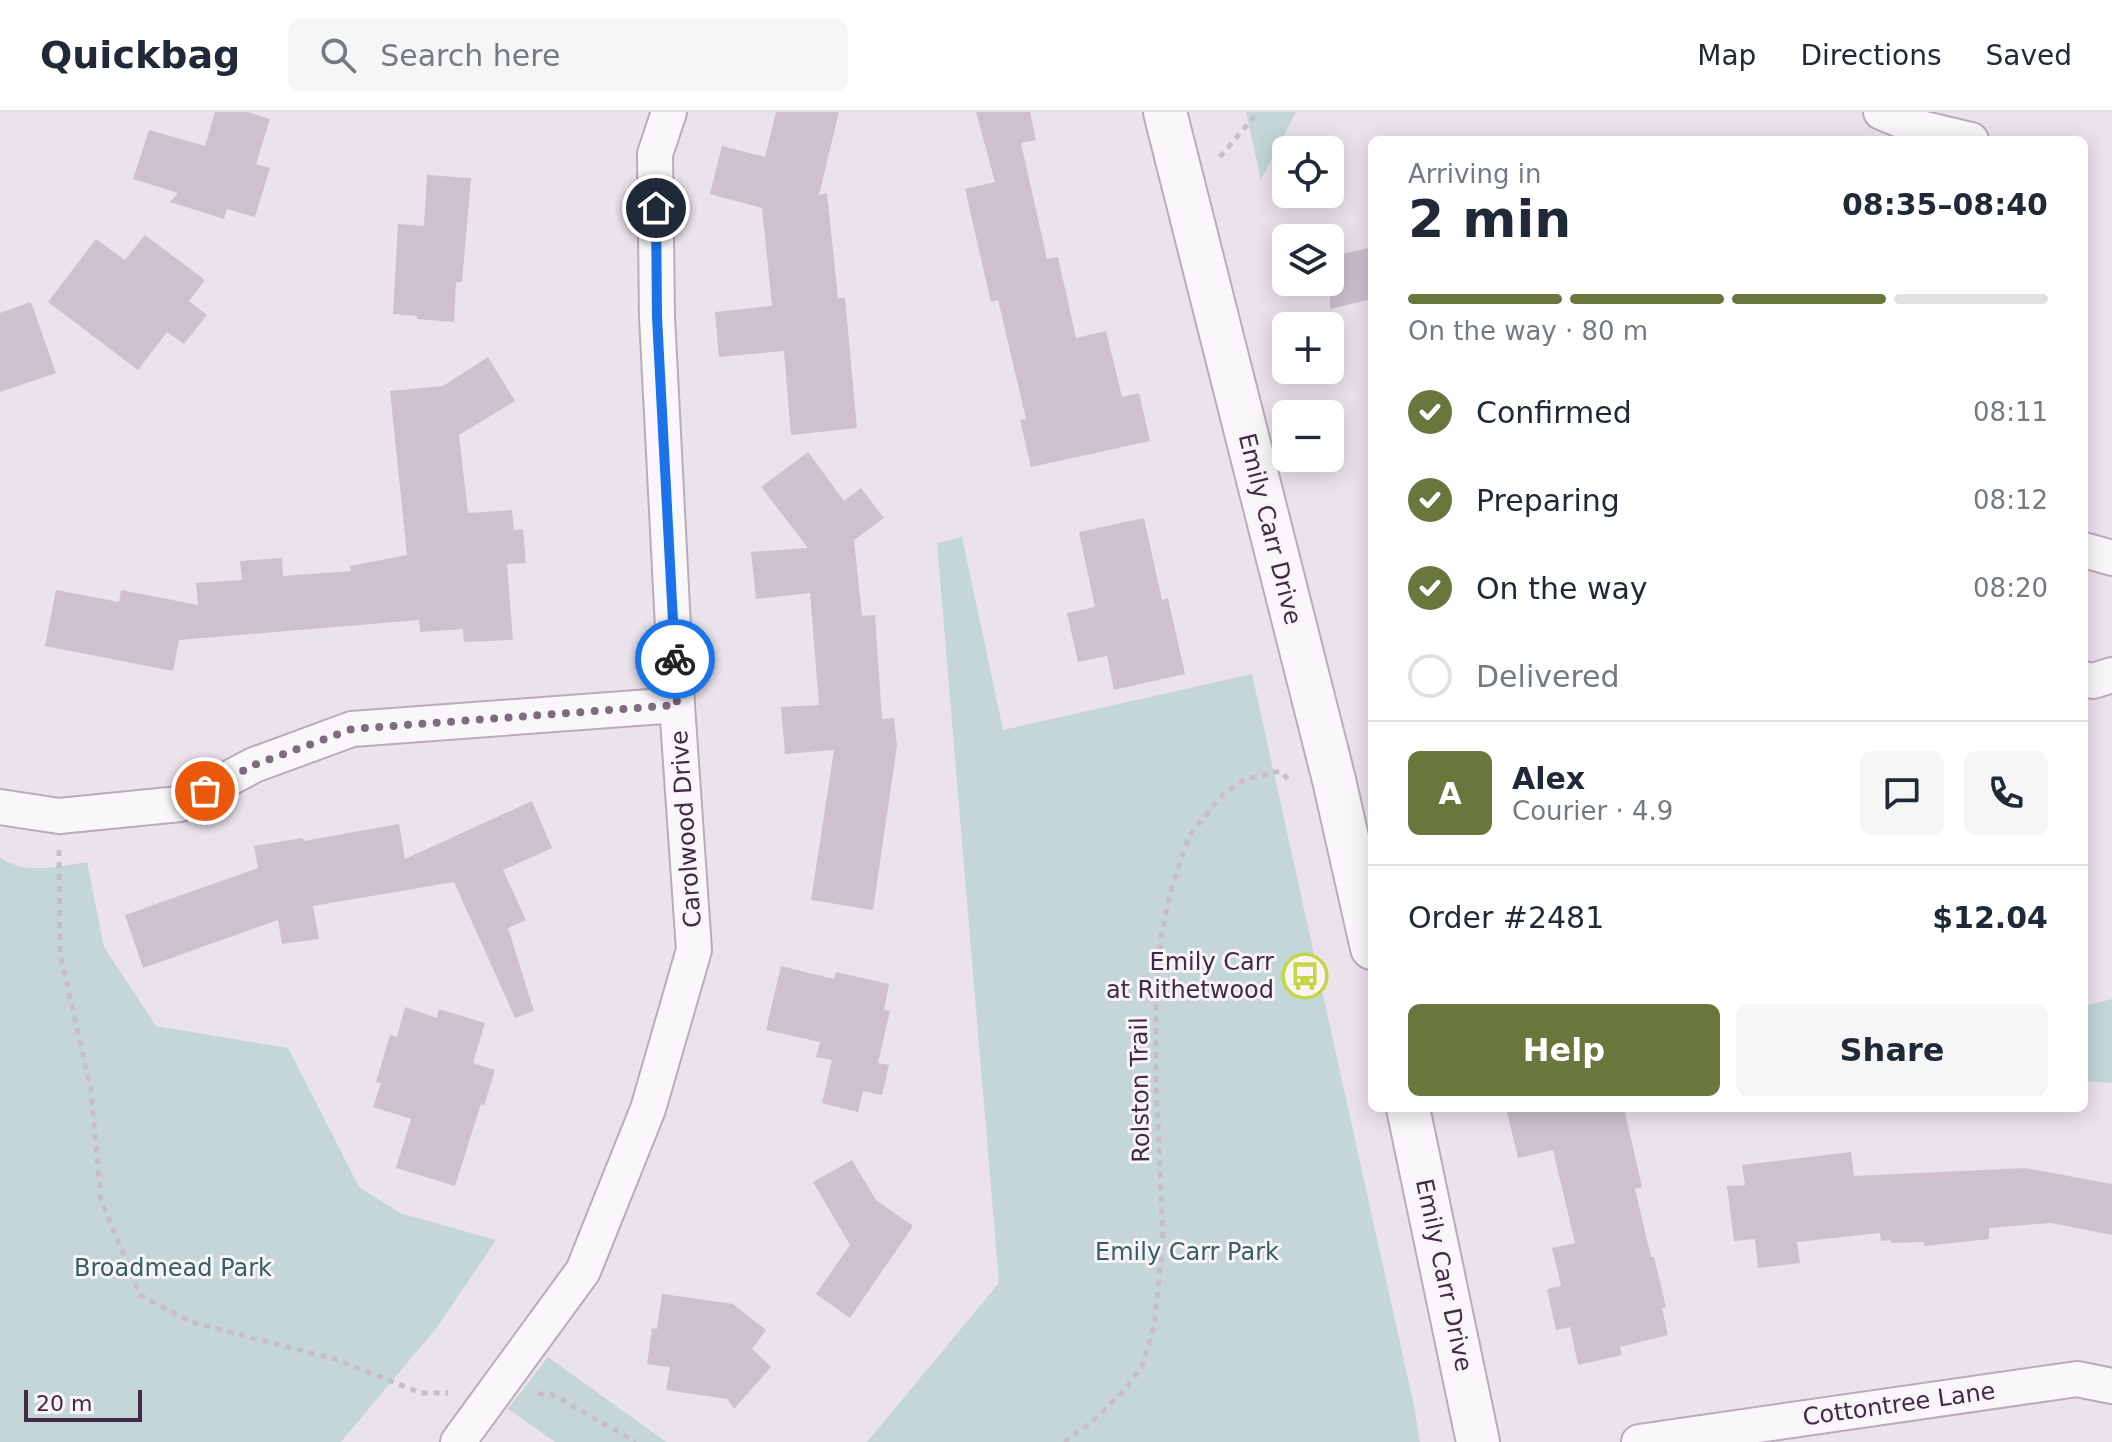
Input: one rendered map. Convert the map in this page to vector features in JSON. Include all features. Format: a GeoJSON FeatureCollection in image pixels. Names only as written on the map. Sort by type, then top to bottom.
{"type":"FeatureCollection","features":[{"type":"Feature","properties":{"kind":"street","name":"Carolwood Drive"},"geometry":{"type":"LineString","coordinates":[[458,1442],[583,1271],[648,1109],[694,950],[677,705],[657,317],[655,154],[669,112]]}},
{"type":"Feature","properties":{"kind":"street","name":"Emily Carr Drive"},"geometry":{"type":"LineString","coordinates":[[1165,112],[1334,780],[1361,844],[1368,910]]}},
{"type":"Feature","properties":{"kind":"street"},"geometry":{"type":"LineString","coordinates":[[1881,112],[1920,128],[1955,136]]}},
{"type":"Feature","properties":{"kind":"street"},"geometry":{"type":"LineString","coordinates":[[1973,136],[1977,112]]}},
{"type":"Feature","properties":{"kind":"street"},"geometry":{"type":"LineString","coordinates":[[2088,551],[2112,558]]}},
{"type":"Feature","properties":{"kind":"street"},"geometry":{"type":"LineString","coordinates":[[2088,680],[2112,675]]}},
{"type":"Feature","properties":{"kind":"street"},"geometry":{"type":"LineString","coordinates":[[0,807],[59,816],[180,804],[254,765],[352,729],[677,705]]}},
{"type":"Feature","properties":{"kind":"street","name":"Emily Carr Drive"},"geometry":{"type":"LineString","coordinates":[[1409,1112],[1478,1442]]}},
{"type":"Feature","properties":{"kind":"street","name":"Cottontree Lane"},"geometry":{"type":"LineString","coordinates":[[1639,1442],[2077,1379],[2112,1386]]}},
{"type":"Feature","properties":{"kind":"path"},"geometry":{"type":"LineString","coordinates":[[1186,198],[1258,112]]}},
{"type":"Feature","properties":{"kind":"path","name":"Rolston Trail"},"geometry":{"type":"LineString","coordinates":[[1064,1442],[1089,1424],[1124,1391],[1142,1366],[1154,1327],[1163,1242],[1156,993],[1160,941],[1172,886],[1189,836],[1223,794],[1244,780],[1280,771],[1298,789],[1334,780]]}},
{"type":"Feature","properties":{"kind":"path"},"geometry":{"type":"LineString","coordinates":[[59,816],[60,953],[91,1090],[101,1200],[140,1295],[191,1322],[335,1359],[421,1393],[551,1394],[636,1442]]}},
{"type":"Feature","properties":{"kind":"green space"},"geometry":{"type":"Polygon","coordinates":[[[1246,112],[1296,112],[1284,136],[1272,136],[1272,159],[1261,180],[1246,112]]]}},
{"type":"Feature","properties":{"kind":"green space","name":"Emily Carr Park"},"geometry":{"type":"Polygon","coordinates":[[[962,537],[1003,730],[1252,674],[1420,1442],[867,1442],[999,1283],[937,543],[962,537]]]}},
{"type":"Feature","properties":{"kind":"green space","name":"Broadmead Park"},"geometry":{"type":"Polygon","coordinates":[[[0,857],[9,863],[31,868],[87,862],[104,947],[156,1026],[288,1048],[359,1187],[400,1213],[496,1240],[438,1326],[341,1442],[0,1442],[0,857]]]}},
{"type":"Feature","properties":{"kind":"green space"},"geometry":{"type":"Polygon","coordinates":[[[2112,999],[2112,1083],[2088,1081],[2088,1005],[2112,999]]]}},
{"type":"Feature","properties":{"kind":"green space"},"geometry":{"type":"Polygon","coordinates":[[[548,1357],[666,1442],[555,1442],[508,1409],[548,1357]]]}},
{"type":"Feature","properties":{"kind":"building"},"geometry":{"type":"Polygon","coordinates":[[[215,112],[248,112],[270,119],[256,164],[270,168],[255,217],[227,209],[224,219],[170,202],[178,193],[133,179],[149,130],[205,146],[215,112]]]}},
{"type":"Feature","properties":{"kind":"building"},"geometry":{"type":"Polygon","coordinates":[[[776,112],[839,112],[819,195],[827,193],[838,298],[845,298],[857,428],[791,435],[784,351],[719,357],[715,312],[772,306],[762,208],[710,194],[722,146],[765,157],[776,112]]]}},
{"type":"Feature","properties":{"kind":"building"},"geometry":{"type":"Polygon","coordinates":[[[976,112],[1030,112],[1036,140],[1021,143],[1047,259],[1058,257],[1076,338],[1106,331],[1122,397],[1139,393],[1150,441],[1031,467],[1020,420],[1026,419],[998,300],[991,302],[965,189],[995,182],[976,112]]]}},
{"type":"Feature","properties":{"kind":"building"},"geometry":{"type":"Polygon","coordinates":[[[427,175],[471,178],[462,282],[456,282],[454,322],[393,314],[398,224],[424,226],[427,175]]]}},
{"type":"Feature","properties":{"kind":"building"},"geometry":{"type":"Polygon","coordinates":[[[145,235],[205,280],[189,301],[207,315],[184,344],[167,332],[138,370],[48,302],[96,239],[125,260],[145,235]]]}},
{"type":"Feature","properties":{"kind":"building"},"geometry":{"type":"Polygon","coordinates":[[[1368,248],[1368,300],[1330,309],[1330,296],[1344,296],[1344,254],[1368,248]]]}},
{"type":"Feature","properties":{"kind":"building"},"geometry":{"type":"Polygon","coordinates":[[[31,302],[56,373],[0,392],[0,313],[31,302]]]}},
{"type":"Feature","properties":{"kind":"building"},"geometry":{"type":"Polygon","coordinates":[[[488,357],[515,401],[459,435],[468,513],[512,510],[514,530],[523,529],[526,563],[507,564],[513,640],[464,642],[463,629],[420,632],[419,620],[179,640],[173,671],[45,646],[56,590],[119,602],[121,590],[198,605],[196,583],[242,580],[240,561],[282,558],[283,576],[351,571],[350,566],[407,555],[390,391],[443,386],[488,357]]]}},
{"type":"Feature","properties":{"kind":"building"},"geometry":{"type":"Polygon","coordinates":[[[808,452],[844,501],[861,488],[884,518],[854,540],[862,616],[875,615],[882,719],[894,718],[897,746],[873,910],[811,900],[834,750],[785,754],[781,707],[819,705],[810,593],[756,599],[751,552],[808,548],[761,487],[808,452]]]}},
{"type":"Feature","properties":{"kind":"building"},"geometry":{"type":"Polygon","coordinates":[[[1144,518],[1162,600],[1168,598],[1185,674],[1114,690],[1107,656],[1078,662],[1067,613],[1095,607],[1079,532],[1144,518]]]}},
{"type":"Feature","properties":{"kind":"building"},"geometry":{"type":"Polygon","coordinates":[[[532,801],[552,848],[503,870],[526,920],[508,928],[534,1011],[515,1018],[454,882],[313,906],[319,939],[282,944],[278,920],[143,968],[125,915],[258,868],[254,846],[303,838],[304,841],[399,824],[405,859],[532,801]]]}},
{"type":"Feature","properties":{"kind":"building"},"geometry":{"type":"Polygon","coordinates":[[[781,966],[834,979],[836,972],[889,984],[884,1010],[890,1011],[878,1063],[889,1065],[882,1095],[863,1091],[858,1112],[822,1103],[832,1060],[816,1057],[820,1042],[766,1030],[781,966]]]}},
{"type":"Feature","properties":{"kind":"building"},"geometry":{"type":"Polygon","coordinates":[[[405,1007],[437,1018],[439,1009],[485,1023],[473,1063],[495,1070],[455,1186],[396,1168],[411,1119],[373,1107],[381,1083],[376,1082],[390,1035],[397,1037],[405,1007]]]}},
{"type":"Feature","properties":{"kind":"building"},"geometry":{"type":"Polygon","coordinates":[[[1507,1112],[1625,1112],[1642,1187],[1635,1189],[1666,1307],[1662,1308],[1668,1335],[1620,1347],[1622,1355],[1578,1365],[1570,1327],[1556,1330],[1547,1289],[1561,1286],[1552,1248],[1575,1243],[1553,1150],[1518,1158],[1507,1112]]]}},
{"type":"Feature","properties":{"kind":"building"},"geometry":{"type":"Polygon","coordinates":[[[1851,1152],[1854,1176],[2025,1168],[2112,1184],[2112,1235],[2051,1223],[1989,1228],[1989,1239],[1924,1246],[1924,1242],[1881,1241],[1880,1233],[1797,1242],[1800,1263],[1758,1268],[1755,1239],[1734,1241],[1727,1186],[1745,1185],[1742,1165],[1851,1152]]]}},
{"type":"Feature","properties":{"kind":"building"},"geometry":{"type":"Polygon","coordinates":[[[852,1160],[876,1200],[913,1226],[850,1318],[816,1294],[850,1245],[813,1182],[852,1160]]]}},
{"type":"Feature","properties":{"kind":"building"},"geometry":{"type":"Polygon","coordinates":[[[662,1294],[733,1304],[766,1330],[752,1349],[771,1367],[734,1409],[727,1399],[666,1390],[670,1367],[647,1364],[652,1328],[657,1329],[662,1294]]]}},
{"type":"Feature","properties":{"kind":"way so far"},"geometry":{"type":"LineString","coordinates":[[205,791],[254,765],[352,729],[677,705],[675,659]]}},
{"type":"Feature","properties":{"kind":"place","name":"Emily Carr at Rithetwood"},"geometry":{"type":"Point","coordinates":[1305,976]}},
{"type":"Feature","properties":{"kind":"route"},"geometry":{"type":"LineString","coordinates":[[656,208],[657,317],[675,659]]}}]}
